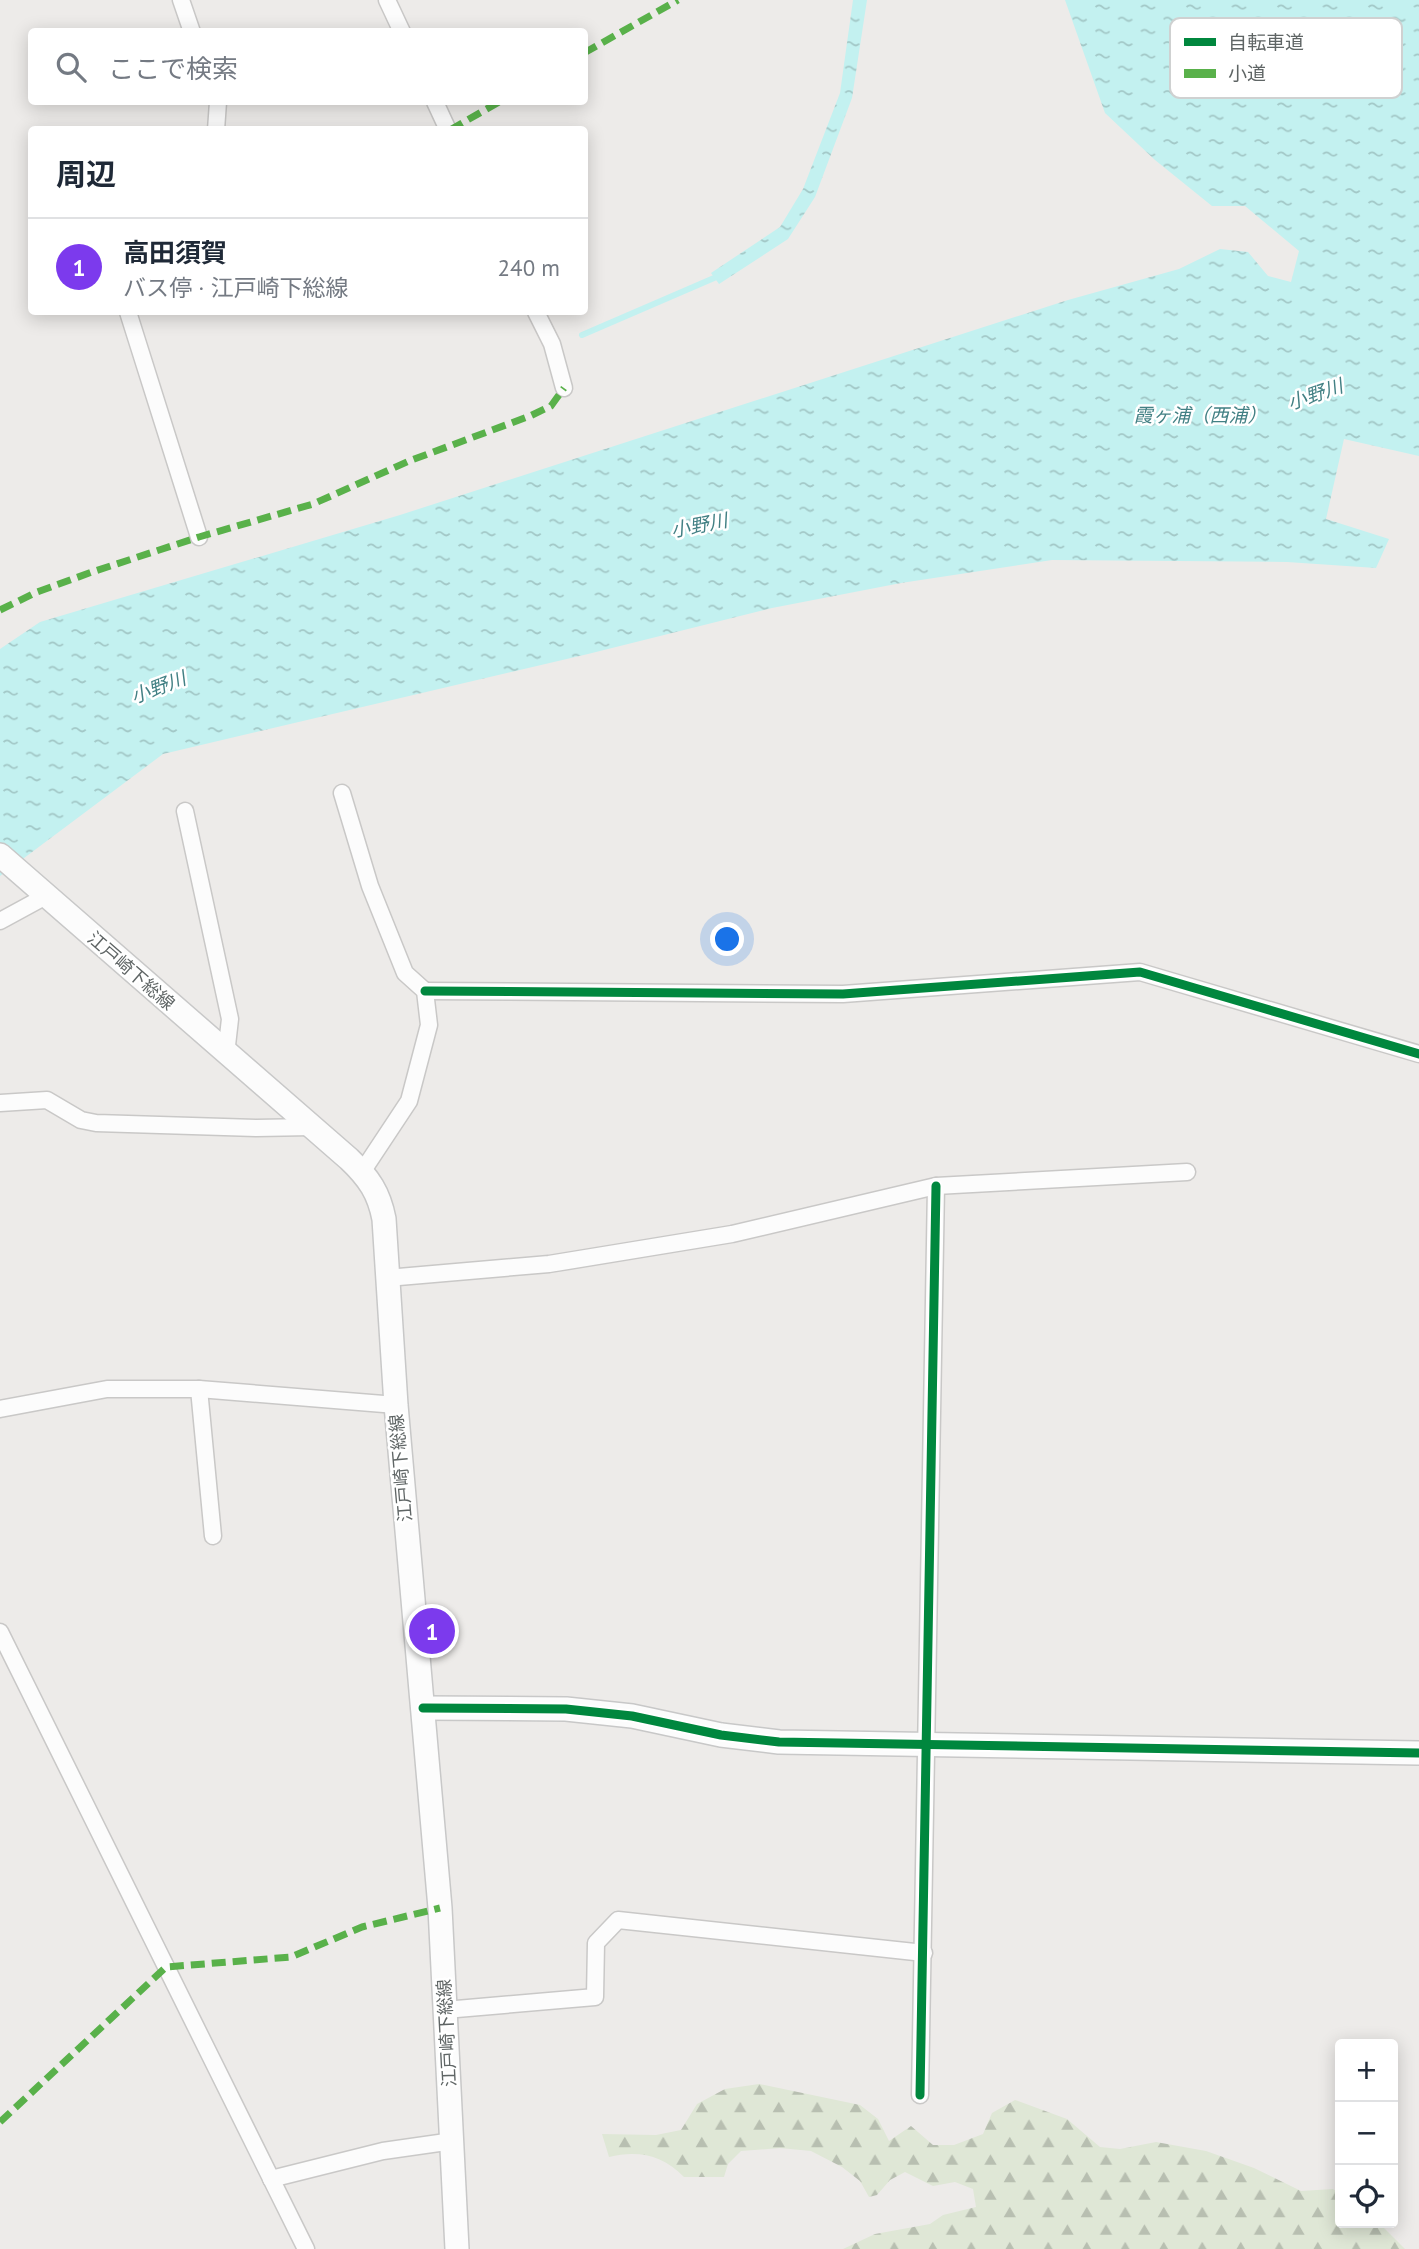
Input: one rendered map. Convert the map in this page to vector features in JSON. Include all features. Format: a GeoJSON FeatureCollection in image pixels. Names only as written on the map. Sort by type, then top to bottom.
{"type":"FeatureCollection","features":[{"type":"Feature","properties":{"kind":"main road","name":"江戸崎下総線"},"geometry":{"type":"LineString","coordinates":[[0,855],[362,1172],[374,1186],[381,1201],[440,1908],[457,2249]]}},
{"type":"Feature","properties":{"kind":"main road"},"geometry":{"type":"LineString","coordinates":[[423,1708],[566,1709],[632,1716],[721,1735],[779,1742],[1419,1753]]}},
{"type":"Feature","properties":{"kind":"street"},"geometry":{"type":"LineString","coordinates":[[181,0],[191,28]]}},
{"type":"Feature","properties":{"kind":"street"},"geometry":{"type":"LineString","coordinates":[[387,0],[400,28]]}},
{"type":"Feature","properties":{"kind":"street"},"geometry":{"type":"LineString","coordinates":[[216,126],[218,105]]}},
{"type":"Feature","properties":{"kind":"street"},"geometry":{"type":"LineString","coordinates":[[436,105],[446,126]]}},
{"type":"Feature","properties":{"kind":"street"},"geometry":{"type":"LineString","coordinates":[[129,315],[199,537]]}},
{"type":"Feature","properties":{"kind":"street"},"geometry":{"type":"LineString","coordinates":[[538,315],[552,344],[565,388]]}},
{"type":"Feature","properties":{"kind":"street"},"geometry":{"type":"LineString","coordinates":[[342,793],[370,886],[405,973],[425,992],[429,1025],[409,1101],[362,1172]]}},
{"type":"Feature","properties":{"kind":"street"},"geometry":{"type":"LineString","coordinates":[[185,811],[230,1019],[226,1054]]}},
{"type":"Feature","properties":{"kind":"street"},"geometry":{"type":"LineString","coordinates":[[0,921],[42,891]]}},
{"type":"Feature","properties":{"kind":"street"},"geometry":{"type":"LineString","coordinates":[[425,992],[843,994],[1140,972],[1419,1054]]}},
{"type":"Feature","properties":{"kind":"street"},"geometry":{"type":"LineString","coordinates":[[0,1103],[47,1100],[81,1120],[96,1123],[312,1127]]}},
{"type":"Feature","properties":{"kind":"street"},"geometry":{"type":"LineString","coordinates":[[387,1278],[549,1264],[732,1234],[936,1186],[1187,1172]]}},
{"type":"Feature","properties":{"kind":"street"},"geometry":{"type":"LineString","coordinates":[[920,2095],[936,1186]]}},
{"type":"Feature","properties":{"kind":"street"},"geometry":{"type":"LineString","coordinates":[[0,1409],[107,1389],[199,1389],[396,1405]]}},
{"type":"Feature","properties":{"kind":"street"},"geometry":{"type":"LineString","coordinates":[[199,1389],[214,1536]]}},
{"type":"Feature","properties":{"kind":"street"},"geometry":{"type":"LineString","coordinates":[[0,1632],[306,2249]]}},
{"type":"Feature","properties":{"kind":"street"},"geometry":{"type":"LineString","coordinates":[[445,2010],[595,1997],[596,1942],[618,1920],[924,1953]]}},
{"type":"Feature","properties":{"kind":"street"},"geometry":{"type":"LineString","coordinates":[[271,2179],[383,2151],[453,2141]]}},
{"type":"Feature","properties":{"kind":"green space"},"geometry":{"type":"Polygon","coordinates":[[[759,2084],[860,2105],[878,2119],[889,2141],[911,2126],[933,2145],[954,2145],[983,2134],[992,2113],[1015,2100],[1067,2119],[1100,2147],[1120,2149],[1156,2142],[1206,2151],[1254,2168],[1301,2191],[1333,2189],[1335,2228],[1384,2228],[1405,2249],[843,2249],[875,2234],[930,2224],[943,2215],[976,2207],[973,2189],[955,2182],[933,2186],[905,2172],[890,2180],[877,2195],[869,2197],[860,2181],[842,2167],[811,2151],[780,2148],[741,2151],[728,2164],[724,2177],[684,2177],[659,2159],[640,2154],[609,2157],[602,2134],[656,2135],[681,2130],[697,2104],[725,2089],[759,2084]]]}},
{"type":"Feature","properties":{"kind":"water"},"geometry":{"type":"Polygon","coordinates":[[[853,0],[867,0],[852,98],[815,197],[788,239],[719,284],[711,273],[780,227],[803,189],[840,93],[853,0]]]}},
{"type":"Feature","properties":{"kind":"water","name":"霞ヶ浦（西浦）"},"geometry":{"type":"Polygon","coordinates":[[[1065,0],[1419,0],[1419,456],[1344,439],[1326,519],[1389,539],[1376,568],[1287,562],[1052,560],[901,583],[772,608],[163,754],[0,876],[0,649],[40,622],[400,515],[1068,300],[1179,269],[1220,249],[1248,252],[1268,276],[1291,282],[1299,251],[1245,206],[1212,206],[1155,160],[1105,113],[1065,0]]]}},
{"type":"Feature","properties":{"kind":"waterway"},"geometry":{"type":"LineString","coordinates":[[582,335],[721,275]]}},
{"type":"Feature","properties":{"kind":"marked path"},"geometry":{"type":"LineString","coordinates":[[588,51],[678,0]]}},
{"type":"Feature","properties":{"kind":"marked path"},"geometry":{"type":"LineString","coordinates":[[457,126],[494,105]]}},
{"type":"Feature","properties":{"kind":"marked path"},"geometry":{"type":"LineString","coordinates":[[0,610],[37,592],[92,572],[313,504],[409,461],[530,416],[551,406],[564,388]]}},
{"type":"Feature","properties":{"kind":"marked path"},"geometry":{"type":"LineString","coordinates":[[0,2122],[166,1967],[291,1957],[362,1927],[440,1908]]}},
{"type":"Feature","properties":{"kind":"cycle path"},"geometry":{"type":"LineString","coordinates":[[425,991],[843,994],[1140,972],[1419,1054]]}},
{"type":"Feature","properties":{"kind":"cycle path"},"geometry":{"type":"LineString","coordinates":[[920,2095],[936,1186]]}},
{"type":"Feature","properties":{"kind":"cycle path"},"geometry":{"type":"LineString","coordinates":[[423,1708],[566,1709],[632,1716],[721,1735],[779,1742],[1419,1753]]}},
{"type":"Feature","properties":{"kind":"place","name":"高田須賀"},"geometry":{"type":"Point","coordinates":[432,1631]}},
{"type":"Feature","properties":{"kind":"water label","name":"小野川"},"geometry":{"type":"Point","coordinates":[1315,394]}},
{"type":"Feature","properties":{"kind":"water label","name":"小野川"},"geometry":{"type":"Point","coordinates":[699,525]}},
{"type":"Feature","properties":{"kind":"water label","name":"小野川"},"geometry":{"type":"Point","coordinates":[158,687]}}]}
